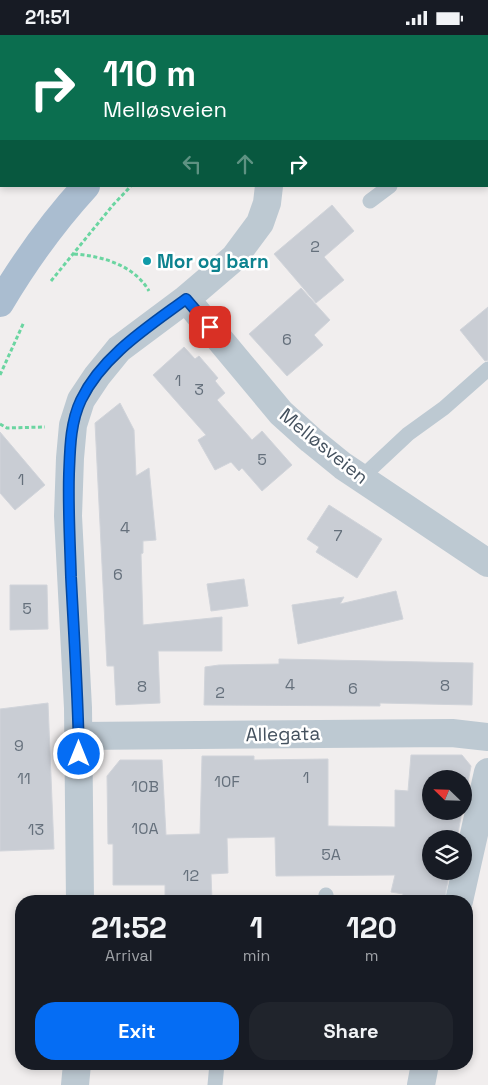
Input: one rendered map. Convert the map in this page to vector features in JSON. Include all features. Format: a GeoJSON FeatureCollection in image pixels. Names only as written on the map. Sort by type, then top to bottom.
{"type":"FeatureCollection","features":[{"type":"Feature","properties":{"kind":"main road"},"geometry":{"type":"LineString","coordinates":[[0,303],[45,234],[85,187]]}},
{"type":"Feature","properties":{"kind":"street"},"geometry":{"type":"LineString","coordinates":[[80,895],[79,736],[68,516],[73,425],[81,400],[119,349],[186,299],[234,257],[260,223],[267,203],[269,187]]}},
{"type":"Feature","properties":{"kind":"street","name":"Melløsveien"},"geometry":{"type":"LineString","coordinates":[[186,299],[281,413],[311,440],[361,478],[486,555]]}},
{"type":"Feature","properties":{"kind":"street","name":"Allegata"},"geometry":{"type":"LineString","coordinates":[[79,736],[452,733],[488,737]]}},
{"type":"Feature","properties":{"kind":"street"},"geometry":{"type":"LineString","coordinates":[[460,895],[488,772]]}},
{"type":"Feature","properties":{"kind":"street"},"geometry":{"type":"LineString","coordinates":[[76,1085],[77,1070]]}},
{"type":"Feature","properties":{"kind":"street"},"geometry":{"type":"LineString","coordinates":[[421,1085],[424,1070]]}},
{"type":"Feature","properties":{"kind":"lane"},"geometry":{"type":"LineString","coordinates":[[370,201],[389,187]]}},
{"type":"Feature","properties":{"kind":"lane"},"geometry":{"type":"LineString","coordinates":[[361,478],[408,434],[444,408],[488,369]]}},
{"type":"Feature","properties":{"kind":"lane"},"geometry":{"type":"LineString","coordinates":[[214,1085],[216,1070]]}},
{"type":"Feature","properties":{"kind":"path"},"geometry":{"type":"LineString","coordinates":[[47,287],[113,205],[130,187]]}},
{"type":"Feature","properties":{"kind":"path"},"geometry":{"type":"LineString","coordinates":[[74,254],[90,255],[121,265],[145,285],[163,316]]}},
{"type":"Feature","properties":{"kind":"path"},"geometry":{"type":"LineString","coordinates":[[0,375],[28,315]]}},
{"type":"Feature","properties":{"kind":"path"},"geometry":{"type":"LineString","coordinates":[[0,424],[7,428],[73,425]]}},
{"type":"Feature","properties":{"kind":"building"},"geometry":{"type":"Polygon","coordinates":[[[332,205],[354,231],[324,257],[344,280],[316,303],[274,254],[332,205]]]}},
{"type":"Feature","properties":{"kind":"building"},"geometry":{"type":"Polygon","coordinates":[[[301,288],[330,320],[314,335],[323,345],[287,376],[249,334],[301,288]]]}},
{"type":"Feature","properties":{"kind":"building"},"geometry":{"type":"Polygon","coordinates":[[[488,307],[488,360],[485,361],[460,330],[488,307]]]}},
{"type":"Feature","properties":{"kind":"building"},"geometry":{"type":"Polygon","coordinates":[[[184,347],[195,359],[199,356],[218,378],[215,381],[225,393],[217,400],[252,440],[262,431],[292,465],[262,491],[242,468],[239,471],[231,462],[215,470],[198,440],[206,435],[153,375],[184,347]]]}},
{"type":"Feature","properties":{"kind":"building"},"geometry":{"type":"Polygon","coordinates":[[[120,403],[134,430],[136,476],[149,468],[156,540],[143,541],[143,553],[141,554],[143,625],[222,617],[222,651],[158,651],[160,703],[116,705],[114,666],[107,666],[95,423],[120,403]]]}},
{"type":"Feature","properties":{"kind":"building"},"geometry":{"type":"Polygon","coordinates":[[[0,432],[45,485],[15,510],[0,493],[0,432]]]}},
{"type":"Feature","properties":{"kind":"building"},"geometry":{"type":"Polygon","coordinates":[[[329,505],[382,539],[357,578],[316,552],[319,547],[307,539],[329,505]]]}},
{"type":"Feature","properties":{"kind":"building"},"geometry":{"type":"Polygon","coordinates":[[[244,579],[248,606],[211,611],[207,584],[244,579]]]}},
{"type":"Feature","properties":{"kind":"building"},"geometry":{"type":"Polygon","coordinates":[[[10,585],[47,585],[48,629],[10,630],[10,585]]]}},
{"type":"Feature","properties":{"kind":"building"},"geometry":{"type":"Polygon","coordinates":[[[396,591],[403,619],[298,644],[292,605],[344,597],[340,604],[396,591]]]}},
{"type":"Feature","properties":{"kind":"building"},"geometry":{"type":"Polygon","coordinates":[[[279,659],[473,663],[472,705],[380,703],[380,706],[204,705],[205,667],[279,664],[279,659]]]}},
{"type":"Feature","properties":{"kind":"building"},"geometry":{"type":"Polygon","coordinates":[[[48,703],[54,849],[0,851],[0,709],[48,703]]]}},
{"type":"Feature","properties":{"kind":"building"},"geometry":{"type":"Polygon","coordinates":[[[411,755],[462,755],[471,766],[470,770],[422,770],[422,820],[460,820],[459,830],[422,830],[422,880],[448,880],[445,895],[403,895],[391,892],[395,875],[276,876],[275,837],[227,838],[228,873],[211,874],[212,895],[165,895],[165,885],[113,885],[113,844],[108,844],[107,776],[120,760],[162,760],[166,835],[200,834],[202,756],[254,756],[254,760],[328,759],[328,826],[395,827],[395,790],[408,791],[411,755]]]}},
{"type":"Feature","properties":{"kind":"place","name":"Mor og barn"},"geometry":{"type":"Point","coordinates":[147,261]}},
{"type":"Feature","properties":{"kind":"route"},"geometry":{"type":"LineString","coordinates":[[79,754],[68,516],[73,425],[81,400],[119,349],[186,299],[210,327]]}}]}
